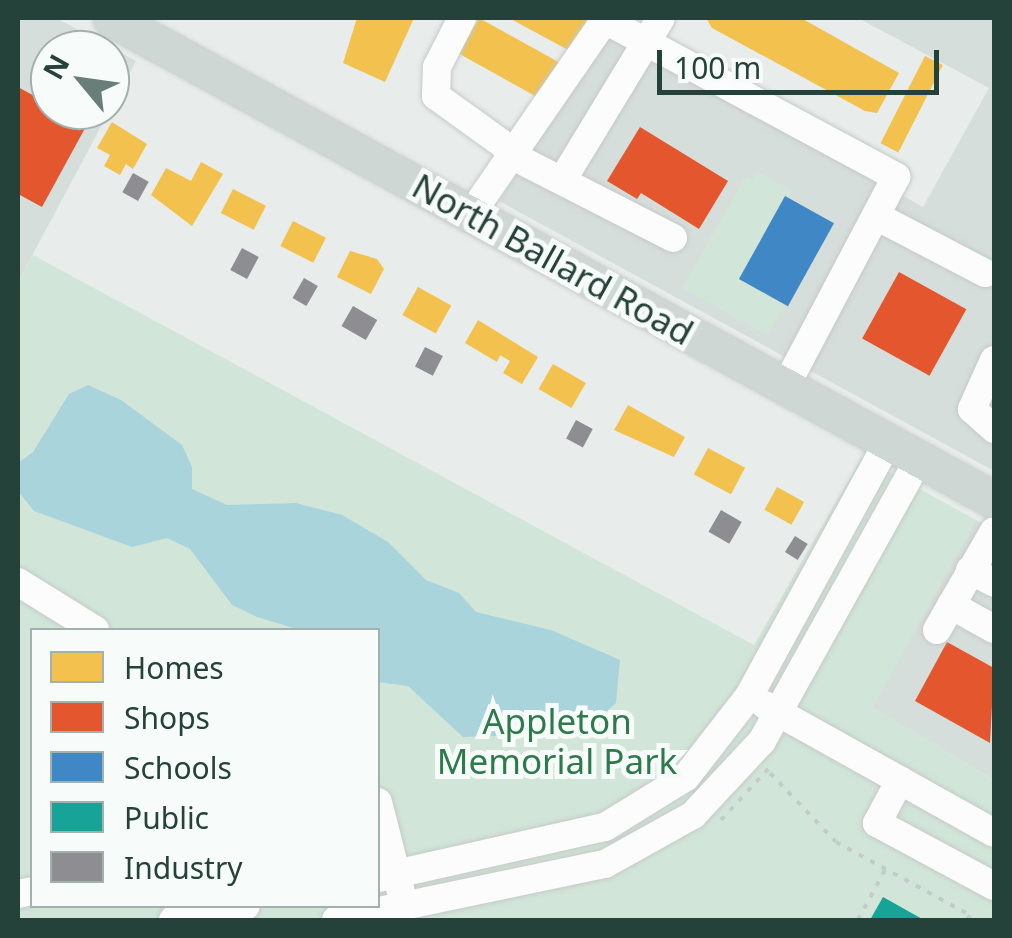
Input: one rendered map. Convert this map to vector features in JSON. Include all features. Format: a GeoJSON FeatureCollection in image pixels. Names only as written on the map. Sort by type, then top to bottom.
{"type":"FeatureCollection","features":[{"type":"Feature","properties":{"kind":"main road","name":"North Ballard Road"},"geometry":{"type":"LineString","coordinates":[[119,19],[786,386],[994,505]]}},
{"type":"Feature","properties":{"kind":"street"},"geometry":{"type":"LineString","coordinates":[[462,18],[437,68],[436,96],[513,153],[672,238]]}},
{"type":"Feature","properties":{"kind":"street"},"geometry":{"type":"LineString","coordinates":[[564,179],[661,18]]}},
{"type":"Feature","properties":{"kind":"street"},"geometry":{"type":"LineString","coordinates":[[471,214],[603,19],[896,177],[786,386]]}},
{"type":"Feature","properties":{"kind":"street"},"geometry":{"type":"LineString","coordinates":[[878,216],[985,273]]}},
{"type":"Feature","properties":{"kind":"street"},"geometry":{"type":"LineString","coordinates":[[994,360],[972,409],[994,430]]}},
{"type":"Feature","properties":{"kind":"street"},"geometry":{"type":"LineString","coordinates":[[388,876],[570,837],[625,818],[699,765],[749,696],[903,451]]}},
{"type":"Feature","properties":{"kind":"street"},"geometry":{"type":"LineString","coordinates":[[336,920],[406,914],[580,870],[630,853],[694,816],[752,756],[780,714],[903,451]]}},
{"type":"Feature","properties":{"kind":"street"},"geometry":{"type":"LineString","coordinates":[[994,505],[982,577],[944,617],[994,629]]}},
{"type":"Feature","properties":{"kind":"street"},"geometry":{"type":"LineString","coordinates":[[18,582],[92,628]]}},
{"type":"Feature","properties":{"kind":"street"},"geometry":{"type":"LineString","coordinates":[[749,696],[994,834]]}},
{"type":"Feature","properties":{"kind":"street"},"geometry":{"type":"LineString","coordinates":[[900,780],[877,823],[994,886]]}},
{"type":"Feature","properties":{"kind":"street"},"geometry":{"type":"LineString","coordinates":[[380,817],[388,876],[406,914]]}},
{"type":"Feature","properties":{"kind":"street"},"geometry":{"type":"LineString","coordinates":[[174,920],[236,908]]}},
{"type":"Feature","properties":{"kind":"path"},"geometry":{"type":"LineString","coordinates":[[752,756],[836,842],[970,916],[967,920]]}},
{"type":"Feature","properties":{"kind":"path"},"geometry":{"type":"LineString","coordinates":[[858,920],[886,868]]}},
{"type":"Feature","properties":{"kind":"shaded area"},"geometry":{"type":"Polygon","coordinates":[[[18,18],[56,18],[78,30],[30,30],[30,130],[99,130],[18,282],[18,18]]]}},
{"type":"Feature","properties":{"kind":"shaded area"},"geometry":{"type":"Polygon","coordinates":[[[858,18],[994,18],[994,471],[499,201],[611,31],[923,207],[989,88],[858,18]]]}},
{"type":"Feature","properties":{"kind":"shaded area"},"geometry":{"type":"Polygon","coordinates":[[[976,520],[994,531],[994,780],[872,707],[976,520]]]}},
{"type":"Feature","properties":{"kind":"green space"},"geometry":{"type":"Polygon","coordinates":[[[758,172],[792,191],[738,279],[785,306],[767,335],[682,288],[746,176],[753,180],[758,172]]]}},
{"type":"Feature","properties":{"kind":"green space","name":"Appleton Memorial Park"},"geometry":{"type":"Polygon","coordinates":[[[33,255],[754,645],[862,457],[976,520],[873,707],[994,780],[994,920],[18,920],[18,282],[33,255]]]}},
{"type":"Feature","properties":{"kind":"water"},"geometry":{"type":"Polygon","coordinates":[[[88,385],[121,400],[182,445],[192,467],[192,489],[227,505],[296,503],[342,515],[388,542],[426,580],[459,593],[476,612],[551,630],[620,660],[616,703],[588,728],[561,734],[463,737],[408,686],[380,682],[380,628],[293,628],[257,617],[232,605],[190,549],[167,538],[132,547],[34,511],[18,491],[18,463],[33,452],[69,394],[88,385]]]}},
{"type":"Feature","properties":{"kind":"building: Homes"},"geometry":{"type":"Polygon","coordinates":[[[357,18],[414,18],[385,82],[343,63],[357,18]]]}},
{"type":"Feature","properties":{"kind":"building: Homes"},"geometry":{"type":"Polygon","coordinates":[[[479,18],[566,66],[546,102],[459,54],[479,18]]]}},
{"type":"Feature","properties":{"kind":"building: Homes"},"geometry":{"type":"Polygon","coordinates":[[[509,18],[588,18],[570,51],[509,18]]]}},
{"type":"Feature","properties":{"kind":"building: Homes"},"geometry":{"type":"Polygon","coordinates":[[[706,18],[801,18],[899,73],[877,113],[865,111],[712,28],[706,18]]]}},
{"type":"Feature","properties":{"kind":"building: Homes"},"geometry":{"type":"Polygon","coordinates":[[[925,56],[943,65],[898,152],[881,143],[925,56]]]}},
{"type":"Feature","properties":{"kind":"building: Homes"},"geometry":{"type":"Polygon","coordinates":[[[107,130],[125,130],[147,144],[133,169],[126,164],[120,175],[104,166],[110,155],[97,148],[107,130]]]}},
{"type":"Feature","properties":{"kind":"building: Homes"},"geometry":{"type":"Polygon","coordinates":[[[201,162],[223,174],[192,226],[151,195],[166,168],[191,181],[201,162]]]}},
{"type":"Feature","properties":{"kind":"building: Homes"},"geometry":{"type":"Polygon","coordinates":[[[233,189],[266,206],[254,230],[221,213],[233,189]]]}},
{"type":"Feature","properties":{"kind":"building: Homes"},"geometry":{"type":"Polygon","coordinates":[[[293,221],[326,238],[313,263],[280,246],[293,221]]]}},
{"type":"Feature","properties":{"kind":"building: Homes"},"geometry":{"type":"Polygon","coordinates":[[[350,251],[377,259],[384,269],[371,294],[337,277],[350,251]]]}},
{"type":"Feature","properties":{"kind":"building: Homes"},"geometry":{"type":"Polygon","coordinates":[[[418,287],[451,305],[436,333],[402,315],[418,287]]]}},
{"type":"Feature","properties":{"kind":"building: Homes"},"geometry":{"type":"Polygon","coordinates":[[[478,320],[538,357],[522,384],[503,373],[510,361],[500,355],[497,362],[465,343],[478,320]]]}},
{"type":"Feature","properties":{"kind":"building: Homes"},"geometry":{"type":"Polygon","coordinates":[[[553,364],[586,383],[571,408],[538,389],[553,364]]]}},
{"type":"Feature","properties":{"kind":"building: Homes"},"geometry":{"type":"Polygon","coordinates":[[[628,405],[685,437],[674,457],[614,430],[628,405]]]}},
{"type":"Feature","properties":{"kind":"building: Homes"},"geometry":{"type":"Polygon","coordinates":[[[708,448],[745,468],[731,494],[694,474],[708,448]]]}},
{"type":"Feature","properties":{"kind":"building: Homes"},"geometry":{"type":"Polygon","coordinates":[[[777,487],[804,502],[792,525],[764,510],[777,487]]]}},
{"type":"Feature","properties":{"kind":"building: Shops"},"geometry":{"type":"Polygon","coordinates":[[[18,87],[30,94],[30,130],[84,130],[42,207],[18,194],[18,87]]]}},
{"type":"Feature","properties":{"kind":"building: Shops"},"geometry":{"type":"Polygon","coordinates":[[[640,127],[728,181],[699,229],[641,193],[637,199],[607,181],[640,127]]]}},
{"type":"Feature","properties":{"kind":"building: Shops"},"geometry":{"type":"Polygon","coordinates":[[[899,272],[966,309],[930,376],[862,338],[899,272]]]}},
{"type":"Feature","properties":{"kind":"building: Shops"},"geometry":{"type":"Polygon","coordinates":[[[947,642],[994,668],[990,743],[915,701],[947,642]]]}},
{"type":"Feature","properties":{"kind":"building: Schools"},"geometry":{"type":"Polygon","coordinates":[[[785,196],[834,223],[788,306],[739,279],[785,196]]]}},
{"type":"Feature","properties":{"kind":"building: Public"},"geometry":{"type":"Polygon","coordinates":[[[883,897],[924,920],[870,920],[883,897]]]}},
{"type":"Feature","properties":{"kind":"building: Industry"},"geometry":{"type":"Polygon","coordinates":[[[133,173],[149,182],[138,201],[122,192],[133,173]]]}},
{"type":"Feature","properties":{"kind":"building: Industry"},"geometry":{"type":"Polygon","coordinates":[[[242,248],[259,257],[247,279],[230,270],[242,248]]]}},
{"type":"Feature","properties":{"kind":"building: Industry"},"geometry":{"type":"Polygon","coordinates":[[[304,278],[318,286],[306,306],[292,298],[304,278]]]}},
{"type":"Feature","properties":{"kind":"building: Industry"},"geometry":{"type":"Polygon","coordinates":[[[353,306],[377,320],[366,340],[342,326],[353,306]]]}},
{"type":"Feature","properties":{"kind":"building: Industry"},"geometry":{"type":"Polygon","coordinates":[[[425,347],[443,356],[433,376],[415,367],[425,347]]]}},
{"type":"Feature","properties":{"kind":"building: Industry"},"geometry":{"type":"Polygon","coordinates":[[[576,420],[593,429],[583,447],[566,439],[576,420]]]}},
{"type":"Feature","properties":{"kind":"building: Industry"},"geometry":{"type":"Polygon","coordinates":[[[721,510],[742,522],[729,544],[708,532],[721,510]]]}},
{"type":"Feature","properties":{"kind":"building: Industry"},"geometry":{"type":"Polygon","coordinates":[[[795,536],[808,544],[798,560],[785,552],[795,536]]]}}]}
